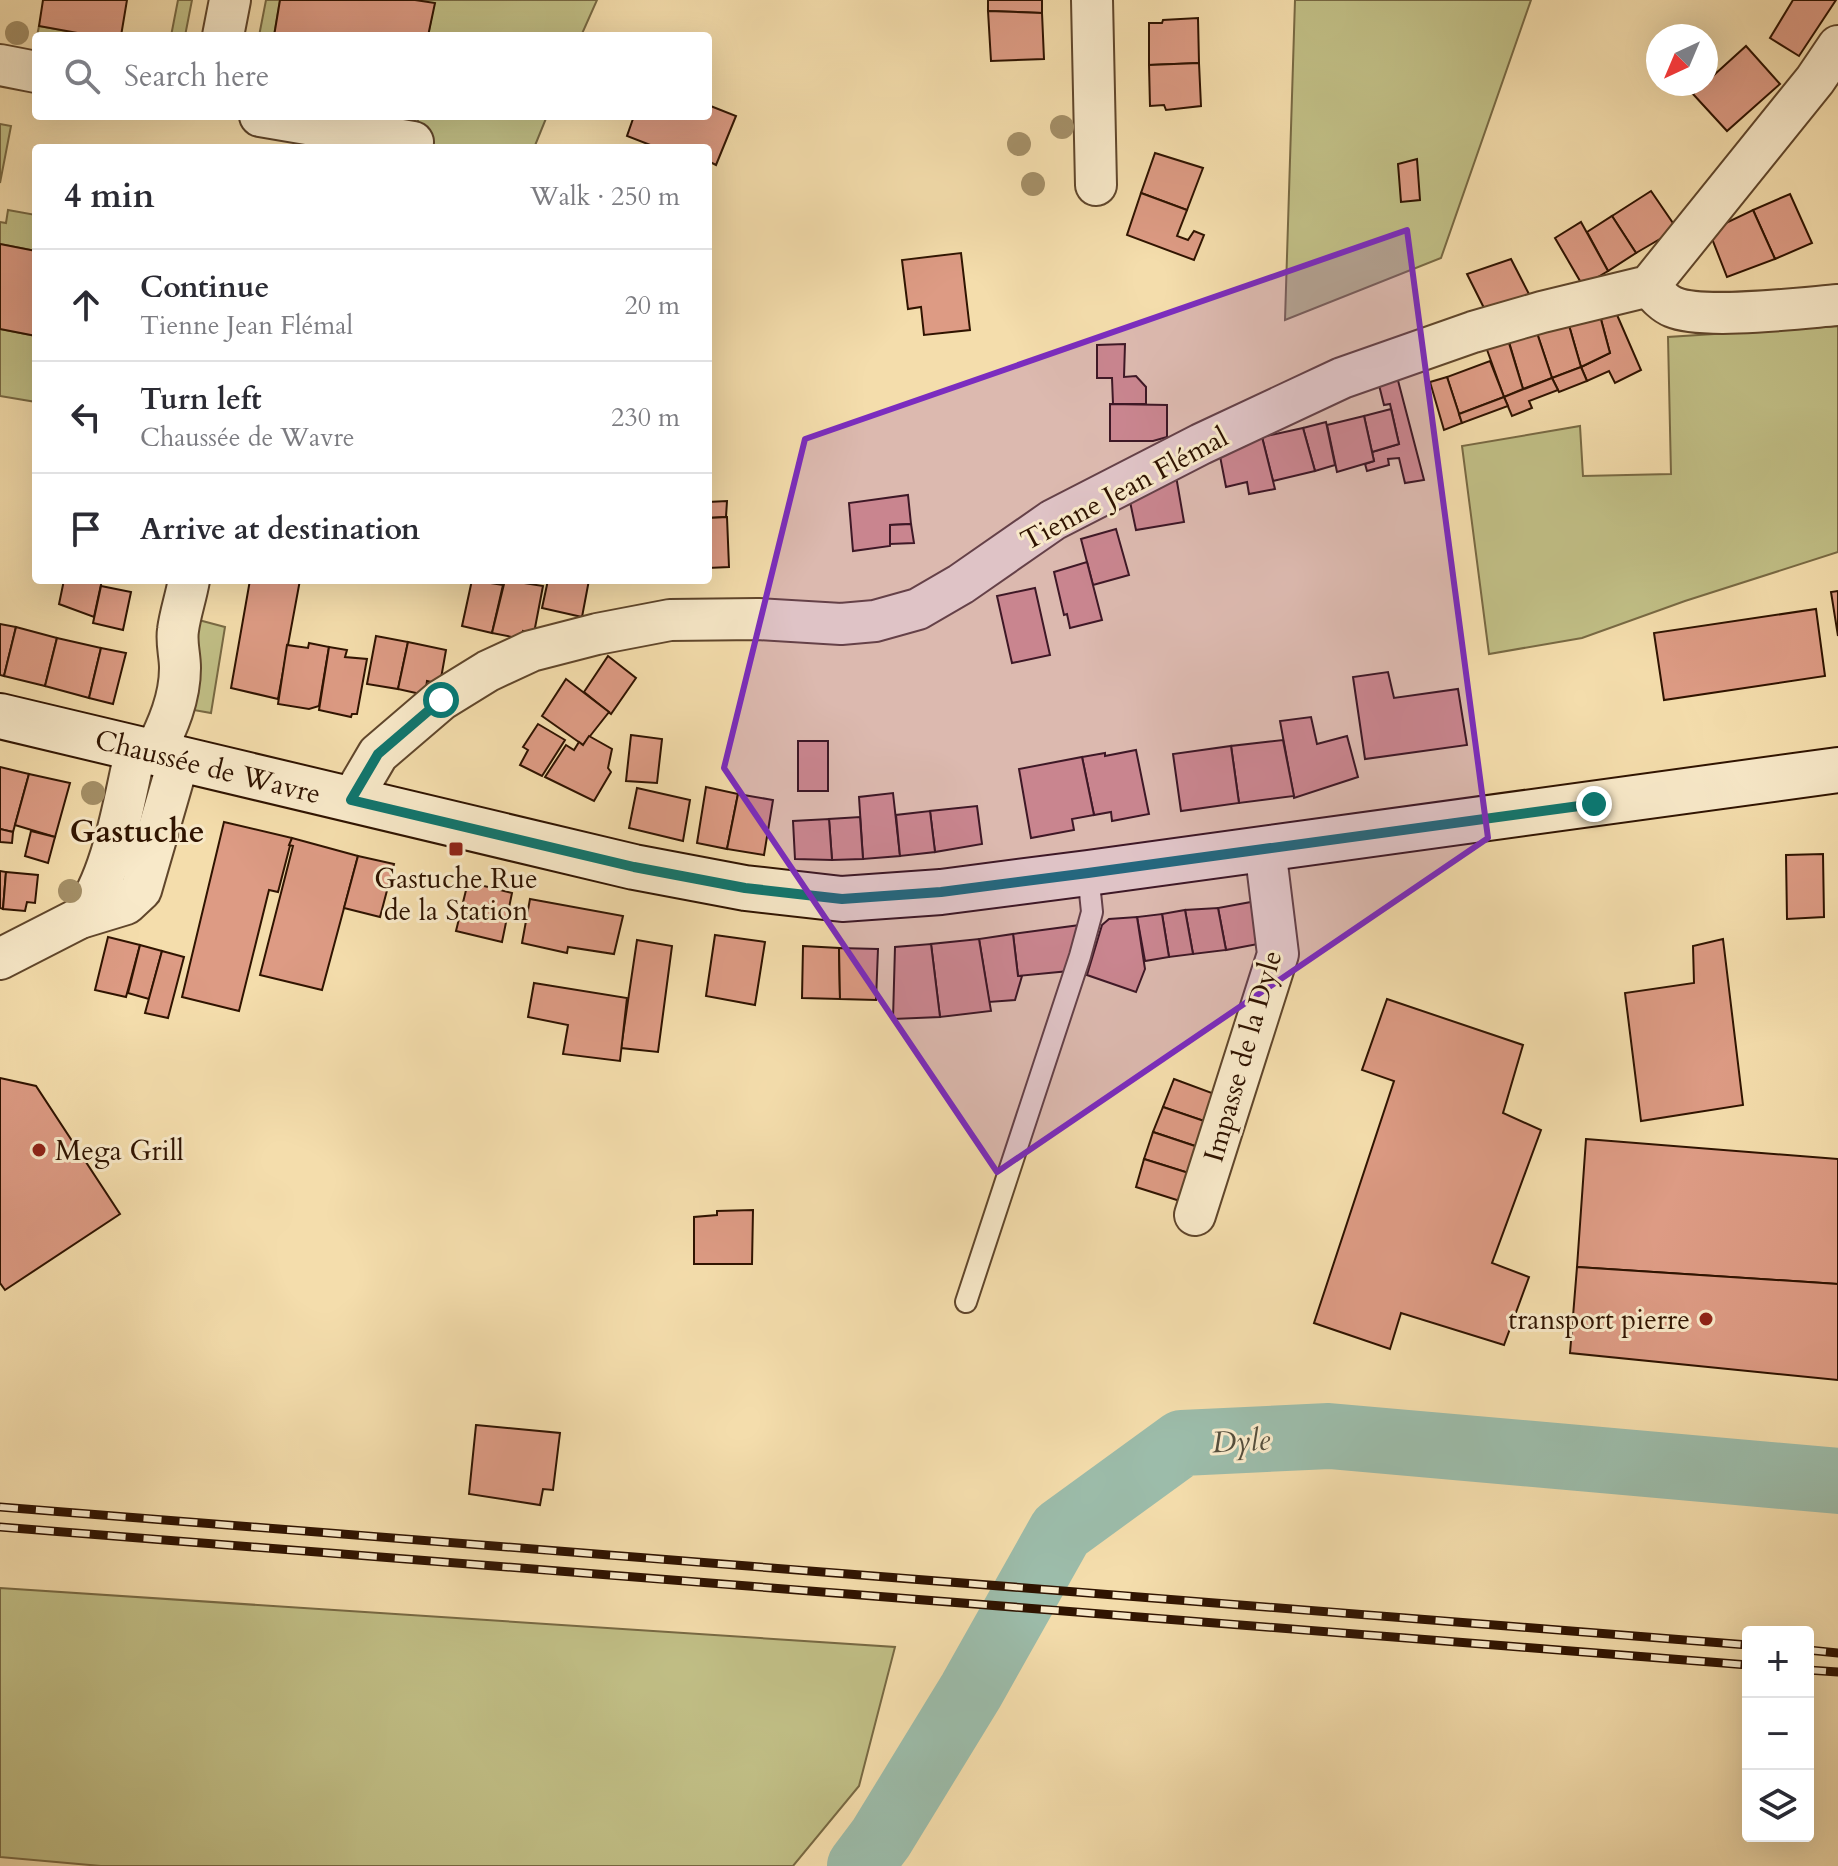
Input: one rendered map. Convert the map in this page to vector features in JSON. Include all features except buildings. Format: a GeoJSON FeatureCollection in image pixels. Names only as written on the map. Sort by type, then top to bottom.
{"type":"FeatureCollection","features":[{"type":"Feature","properties":{"kind":"main road","name":"Chaussée de Wavre"},"geometry":{"type":"LineString","coordinates":[[0,716],[634,867],[745,888],[842,899],[941,892],[1088,873],[1838,770]]}},
{"type":"Feature","properties":{"kind":"street"},"geometry":{"type":"LineString","coordinates":[[224,32],[230,0]]}},
{"type":"Feature","properties":{"kind":"street"},"geometry":{"type":"LineString","coordinates":[[1092,0],[1096,185]]}},
{"type":"Feature","properties":{"kind":"street"},"geometry":{"type":"LineString","coordinates":[[1838,46],[1815,80],[1649,286],[1672,307],[1689,310],[1727,312],[1838,305]]}},
{"type":"Feature","properties":{"kind":"street"},"geometry":{"type":"LineString","coordinates":[[0,65],[32,71]]}},
{"type":"Feature","properties":{"kind":"street"},"geometry":{"type":"LineString","coordinates":[[267,127],[413,142]]}},
{"type":"Feature","properties":{"kind":"street","name":"Tienne Jean Flémal"},"geometry":{"type":"LineString","coordinates":[[351,800],[378,754],[441,700],[488,671],[531,651],[670,620],[758,619],[841,624],[875,621],[918,609],[961,584],[1053,520],[1201,444],[1342,378],[1473,332],[1649,286]]}},
{"type":"Feature","properties":{"kind":"street"},"geometry":{"type":"LineString","coordinates":[[0,959],[64,925],[126,904],[141,890],[157,753],[170,722],[178,687],[180,663],[177,634],[188,584]]}},
{"type":"Feature","properties":{"kind":"street","name":"Impasse de la Dyle"},"geometry":{"type":"LineString","coordinates":[[1195,1215],[1278,954],[1265,848]]}},
{"type":"Feature","properties":{"kind":"street"},"geometry":{"type":"LineString","coordinates":[[0,924],[64,925]]}},
{"type":"Feature","properties":{"kind":"lane"},"geometry":{"type":"LineString","coordinates":[[966,1302],[1080,956],[1092,912],[1088,873]]}},
{"type":"Feature","properties":{"kind":"highlighted area"},"geometry":{"type":"Polygon","coordinates":[[[1407,230],[1488,838],[997,1172],[724,768],[805,439],[1407,230]]]}},
{"type":"Feature","properties":{"kind":"shaded area"},"geometry":{"type":"Polygon","coordinates":[[[178,0],[192,0],[186,32],[172,32],[178,0]]]}},
{"type":"Feature","properties":{"kind":"shaded area"},"geometry":{"type":"Polygon","coordinates":[[[266,0],[280,0],[275,32],[260,32],[266,0]]]}},
{"type":"Feature","properties":{"kind":"shaded area"},"geometry":{"type":"Polygon","coordinates":[[[415,0],[597,0],[583,32],[429,32],[434,4],[415,0]]]}},
{"type":"Feature","properties":{"kind":"shaded area"},"geometry":{"type":"Polygon","coordinates":[[[1295,0],[1531,0],[1441,258],[1285,320],[1295,0]]]}},
{"type":"Feature","properties":{"kind":"shaded area"},"geometry":{"type":"Polygon","coordinates":[[[39,26],[72,32],[38,32],[39,26]]]}},
{"type":"Feature","properties":{"kind":"shaded area"},"geometry":{"type":"Polygon","coordinates":[[[418,120],[545,120],[536,144],[412,144],[418,120]]]}},
{"type":"Feature","properties":{"kind":"shaded area"},"geometry":{"type":"Polygon","coordinates":[[[0,124],[11,126],[0,183],[0,124]]]}},
{"type":"Feature","properties":{"kind":"shaded area"},"geometry":{"type":"Polygon","coordinates":[[[8,210],[32,214],[32,250],[0,244],[0,222],[6,223],[8,210]]]}},
{"type":"Feature","properties":{"kind":"shaded area"},"geometry":{"type":"Polygon","coordinates":[[[1838,326],[1838,552],[1582,638],[1489,654],[1462,446],[1580,426],[1583,476],[1671,474],[1668,337],[1838,326]]]}},
{"type":"Feature","properties":{"kind":"shaded area"},"geometry":{"type":"Polygon","coordinates":[[[0,329],[32,335],[32,401],[0,396],[0,329]]]}},
{"type":"Feature","properties":{"kind":"shaded area"},"geometry":{"type":"Polygon","coordinates":[[[195,619],[225,627],[211,713],[188,709],[195,619]]]}},
{"type":"Feature","properties":{"kind":"shaded area"},"geometry":{"type":"Polygon","coordinates":[[[0,1588],[895,1647],[859,1786],[793,1866],[101,1866],[0,1857],[0,1588]]]}},
{"type":"Feature","properties":{"kind":"waterway","name":"Dyle"},"geometry":{"type":"LineString","coordinates":[[860,1866],[881,1838],[971,1691],[1061,1531],[1182,1443],[1329,1436],[1838,1481]]}},
{"type":"Feature","properties":{"kind":"railway"},"geometry":{"type":"LineString","coordinates":[[0,1507],[1742,1645]]}},
{"type":"Feature","properties":{"kind":"railway"},"geometry":{"type":"LineString","coordinates":[[0,1527],[1742,1665]]}},
{"type":"Feature","properties":{"kind":"railway"},"geometry":{"type":"LineString","coordinates":[[1814,1651],[1838,1653]]}},
{"type":"Feature","properties":{"kind":"railway"},"geometry":{"type":"LineString","coordinates":[[1814,1670],[1838,1672]]}},
{"type":"Feature","properties":{"kind":"place","name":"Gastuche Rue de la Station"},"geometry":{"type":"Point","coordinates":[456,849]}},
{"type":"Feature","properties":{"kind":"place","name":"Mega Grill"},"geometry":{"type":"Point","coordinates":[39,1150]}},
{"type":"Feature","properties":{"kind":"place","name":"transport pierre"},"geometry":{"type":"Point","coordinates":[1706,1319]}},
{"type":"Feature","properties":{"kind":"district","name":"Gastuche"},"geometry":{"type":"Point","coordinates":[137,831]}},
{"type":"Feature","properties":{"kind":"route"},"geometry":{"type":"LineString","coordinates":[[441,700],[378,754],[351,800],[634,867],[745,888],[842,899],[941,892],[1594,804]]}}]}
